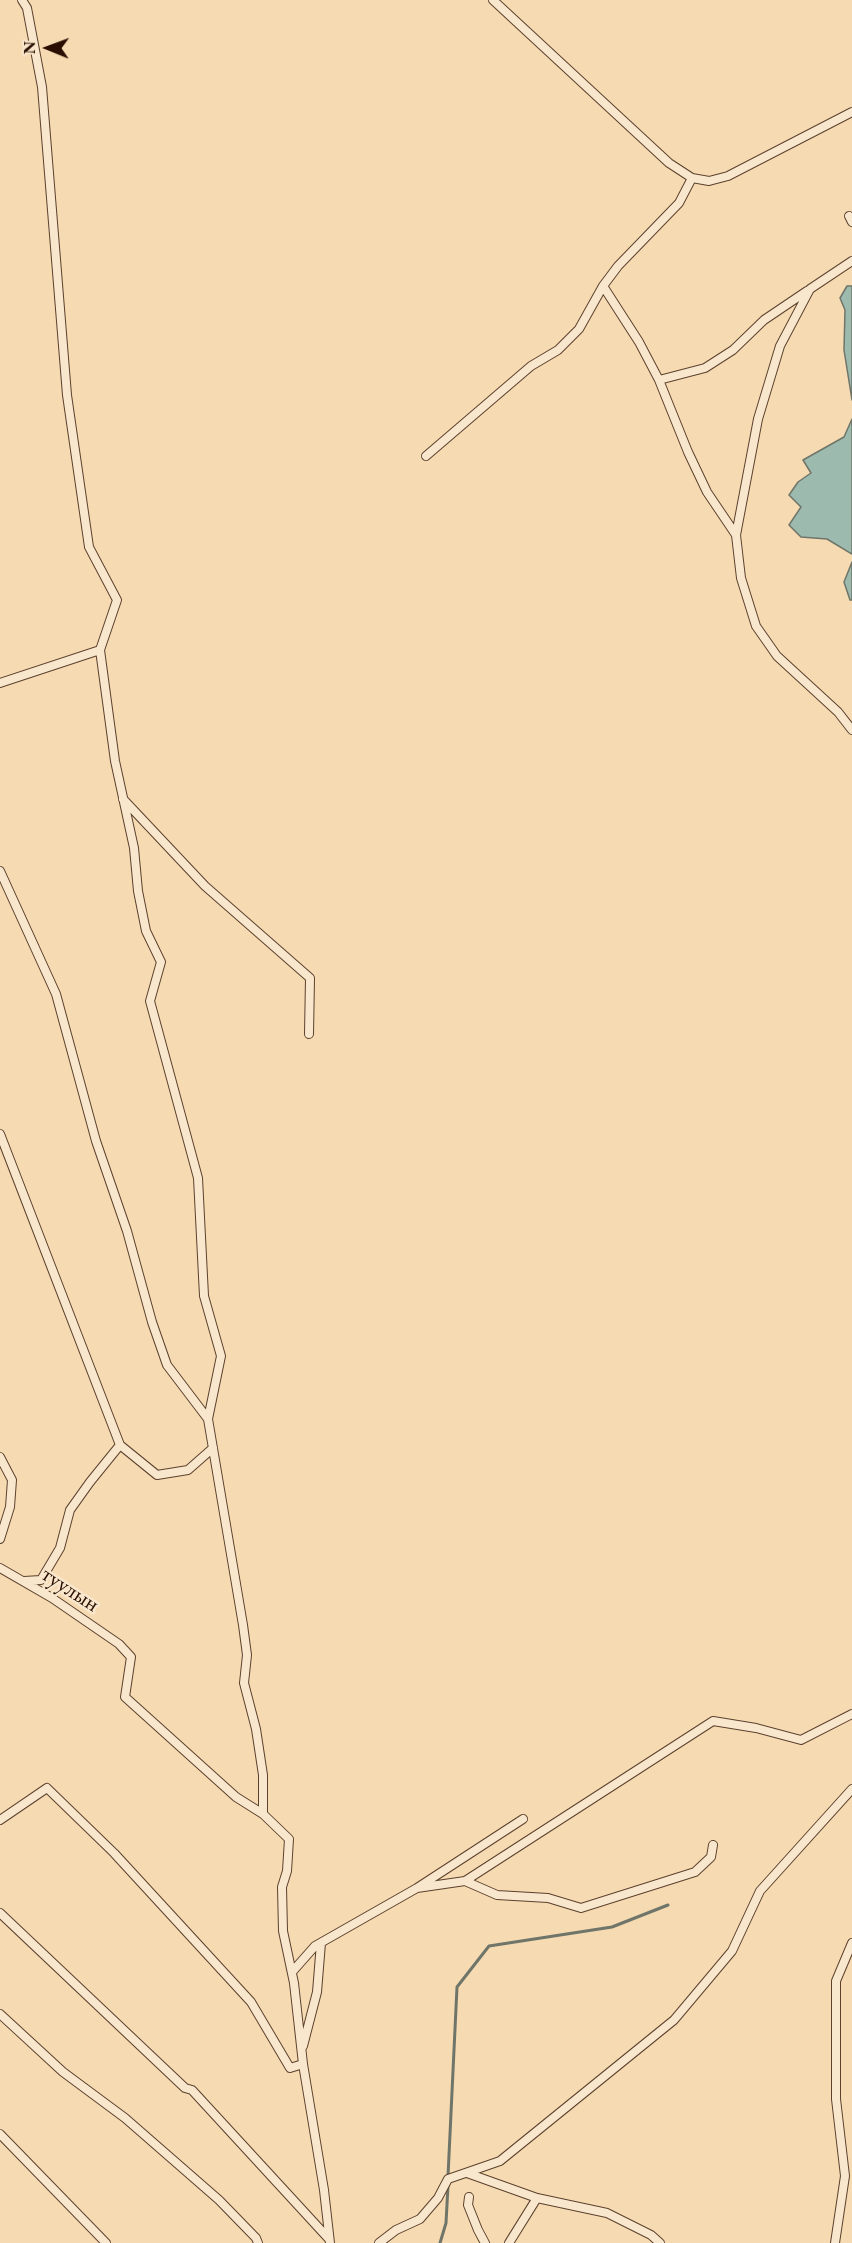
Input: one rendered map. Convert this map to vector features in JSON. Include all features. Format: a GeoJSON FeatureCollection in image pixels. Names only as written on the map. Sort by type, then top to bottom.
{"type":"FeatureCollection","features":[{"type":"Feature","properties":{"kind":"street"},"geometry":{"type":"LineString","coordinates":[[22,0],[27,8],[42,87],[67,395],[90,547],[117,600],[100,650],[115,761],[134,848],[138,891],[146,931],[161,962],[150,1001],[198,1178],[204,1296],[221,1356],[208,1419],[243,1624],[247,1655],[244,1683],[256,1729],[263,1775],[263,1814],[289,1839],[287,1871],[282,1887],[283,1931],[292,1972],[303,2064],[330,2241]]}},
{"type":"Feature","properties":{"kind":"street"},"geometry":{"type":"LineString","coordinates":[[493,0],[669,163],[692,178],[709,181],[728,176],[852,112]]}},
{"type":"Feature","properties":{"kind":"street"},"geometry":{"type":"LineString","coordinates":[[426,456],[531,366],[558,350],[579,329],[603,286],[618,266],[680,203],[692,178]]}},
{"type":"Feature","properties":{"kind":"street"},"geometry":{"type":"LineString","coordinates":[[659,380],[705,368],[733,350],[764,320],[852,261]]}},
{"type":"Feature","properties":{"kind":"street"},"geometry":{"type":"LineString","coordinates":[[603,286],[639,342],[659,380],[707,492],[736,535]]}},
{"type":"Feature","properties":{"kind":"street"},"geometry":{"type":"LineString","coordinates":[[810,289],[780,346],[758,419],[736,535],[741,578],[756,626],[777,656],[838,712],[852,730]]}},
{"type":"Feature","properties":{"kind":"street"},"geometry":{"type":"LineString","coordinates":[[0,682],[100,650]]}},
{"type":"Feature","properties":{"kind":"street"},"geometry":{"type":"LineString","coordinates":[[123,799],[205,886],[310,978],[309,1034]]}},
{"type":"Feature","properties":{"kind":"street"},"geometry":{"type":"LineString","coordinates":[[0,871],[56,994],[96,1142],[127,1231],[152,1322],[167,1365],[208,1419]]}},
{"type":"Feature","properties":{"kind":"street"},"geometry":{"type":"LineString","coordinates":[[0,1134],[120,1445],[157,1475],[188,1470],[213,1448]]}},
{"type":"Feature","properties":{"kind":"street"},"geometry":{"type":"LineString","coordinates":[[24,1581],[41,1580],[60,1548],[70,1510],[120,1445]]}},
{"type":"Feature","properties":{"kind":"street"},"geometry":{"type":"LineString","coordinates":[[0,1456],[12,1480],[10,1507],[0,1539]]}},
{"type":"Feature","properties":{"kind":"street","name":"туулын"},"geometry":{"type":"LineString","coordinates":[[0,1568],[52,1598],[119,1644],[130,1657],[125,1696],[236,1797],[263,1814]]}},
{"type":"Feature","properties":{"kind":"street"},"geometry":{"type":"LineString","coordinates":[[417,1888],[465,1881],[713,1721],[756,1728],[801,1740],[852,1714]]}},
{"type":"Feature","properties":{"kind":"street"},"geometry":{"type":"LineString","coordinates":[[0,1820],[47,1788],[114,1853],[251,2002],[290,2068],[303,2064]]}},
{"type":"Feature","properties":{"kind":"street"},"geometry":{"type":"LineString","coordinates":[[379,2243],[396,2230],[420,2219],[438,2198],[448,2179],[500,2161],[674,2020],[732,1951],[760,1891],[852,1789]]}},
{"type":"Feature","properties":{"kind":"street"},"geometry":{"type":"LineString","coordinates":[[292,1972],[315,1946],[417,1888],[523,1819]]}},
{"type":"Feature","properties":{"kind":"street"},"geometry":{"type":"LineString","coordinates":[[465,1881],[497,1895],[548,1899],[581,1908],[695,1872],[711,1857],[713,1845]]}},
{"type":"Feature","properties":{"kind":"street"},"geometry":{"type":"LineString","coordinates":[[0,1913],[185,2088],[192,2090],[330,2241]]}},
{"type":"Feature","properties":{"kind":"street"},"geometry":{"type":"LineString","coordinates":[[302,2052],[317,1992],[321,1943]]}},
{"type":"Feature","properties":{"kind":"street"},"geometry":{"type":"LineString","coordinates":[[835,2243],[845,2176],[836,2099],[836,1981],[852,1943]]}},
{"type":"Feature","properties":{"kind":"street"},"geometry":{"type":"LineString","coordinates":[[0,2014],[63,2072],[124,2118],[219,2200],[256,2238],[258,2243]]}},
{"type":"Feature","properties":{"kind":"street"},"geometry":{"type":"LineString","coordinates":[[0,2134],[106,2243]]}},
{"type":"Feature","properties":{"kind":"street"},"geometry":{"type":"LineString","coordinates":[[466,2172],[537,2198],[607,2212],[651,2235],[660,2243]]}},
{"type":"Feature","properties":{"kind":"street"},"geometry":{"type":"LineString","coordinates":[[469,2197],[468,2205],[485,2243]]}},
{"type":"Feature","properties":{"kind":"street"},"geometry":{"type":"LineString","coordinates":[[509,2243],[537,2198]]}},
{"type":"Feature","properties":{"kind":"shaded area"},"geometry":{"type":"Polygon","coordinates":[[[847,286],[852,286],[852,400],[844,350],[845,310],[840,298],[847,286]]]}},
{"type":"Feature","properties":{"kind":"shaded area"},"geometry":{"type":"Polygon","coordinates":[[[852,419],[852,554],[827,539],[801,537],[789,525],[801,507],[789,495],[798,482],[811,473],[803,460],[844,437],[852,419]]]}},
{"type":"Feature","properties":{"kind":"shaded area"},"geometry":{"type":"Polygon","coordinates":[[[852,562],[852,600],[850,600],[844,582],[852,562]]]}},
{"type":"Feature","properties":{"kind":"waterway"},"geometry":{"type":"LineString","coordinates":[[448,2176],[457,1987],[489,1946],[612,1927],[668,1905]]}},
{"type":"Feature","properties":{"kind":"waterway"},"geometry":{"type":"LineString","coordinates":[[440,2243],[446,2223],[448,2186]]}}]}
